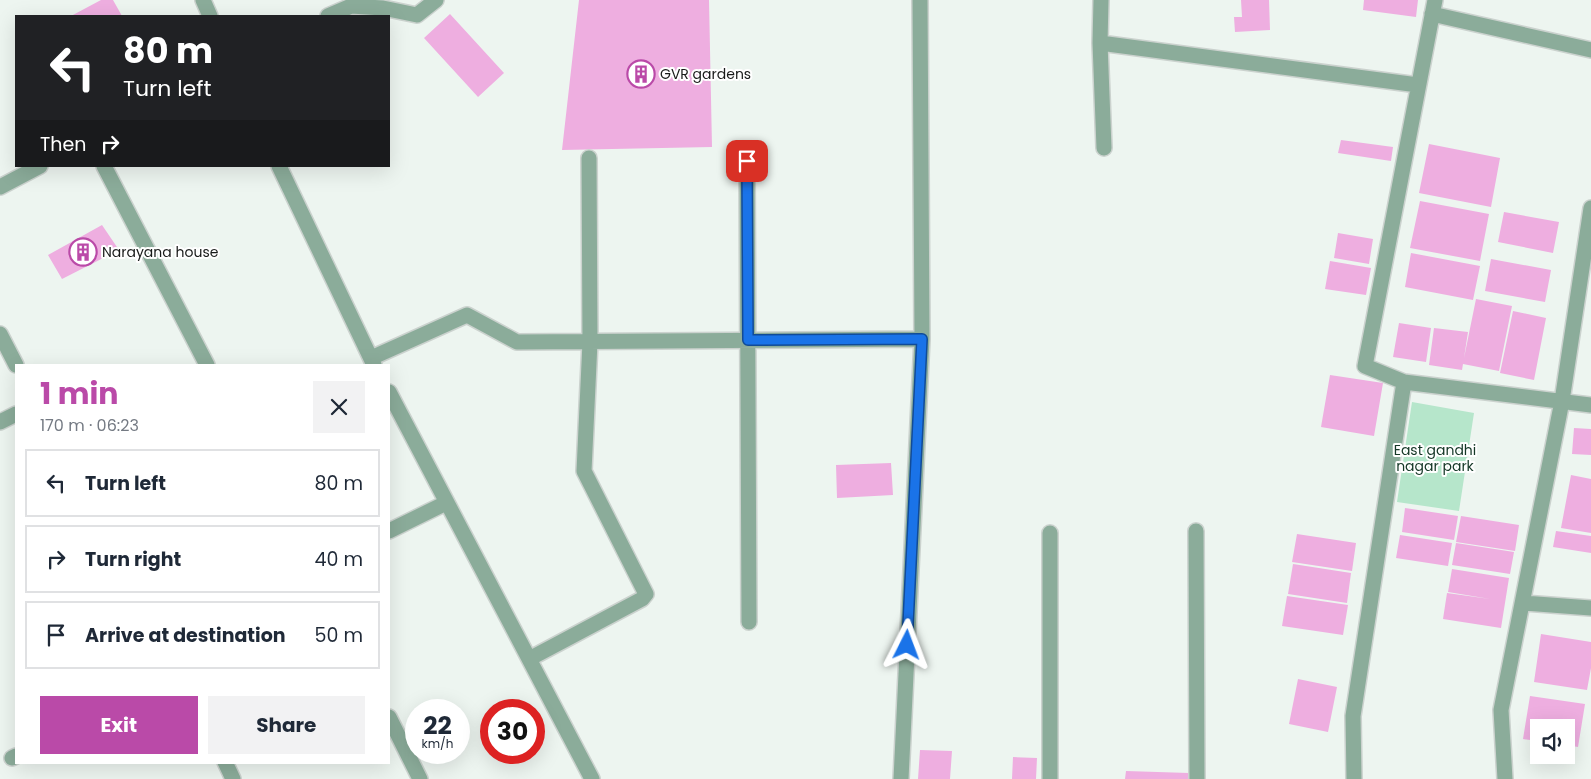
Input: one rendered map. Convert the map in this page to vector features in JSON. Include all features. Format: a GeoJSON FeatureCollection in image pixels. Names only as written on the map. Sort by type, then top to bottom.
{"type":"FeatureCollection","features":[{"type":"Feature","properties":{"kind":"street"},"geometry":{"type":"LineString","coordinates":[[203,0],[210,15]]}},
{"type":"Feature","properties":{"kind":"street"},"geometry":{"type":"LineString","coordinates":[[330,15],[351,6],[383,8],[417,15],[436,0]]}},
{"type":"Feature","properties":{"kind":"street"},"geometry":{"type":"LineString","coordinates":[[901,779],[922,339],[920,0]]}},
{"type":"Feature","properties":{"kind":"street"},"geometry":{"type":"LineString","coordinates":[[1101,0],[1100,43],[1104,148]]}},
{"type":"Feature","properties":{"kind":"street"},"geometry":{"type":"LineString","coordinates":[[1591,50],[1434,7],[1365,366],[1404,382],[1591,406]]}},
{"type":"Feature","properties":{"kind":"street"},"geometry":{"type":"LineString","coordinates":[[1100,43],[1418,86]]}},
{"type":"Feature","properties":{"kind":"street"},"geometry":{"type":"LineString","coordinates":[[529,660],[642,599],[646,594],[584,471],[590,342],[590,158]]}},
{"type":"Feature","properties":{"kind":"street"},"geometry":{"type":"LineString","coordinates":[[747,161],[749,622]]}},
{"type":"Feature","properties":{"kind":"street"},"geometry":{"type":"LineString","coordinates":[[0,187],[38,167]]}},
{"type":"Feature","properties":{"kind":"street"},"geometry":{"type":"LineString","coordinates":[[105,167],[207,364]]}},
{"type":"Feature","properties":{"kind":"street"},"geometry":{"type":"LineString","coordinates":[[280,167],[373,361],[467,315],[517,342],[922,339]]}},
{"type":"Feature","properties":{"kind":"street"},"geometry":{"type":"LineString","coordinates":[[1504,779],[1501,710],[1562,401],[1591,208]]}},
{"type":"Feature","properties":{"kind":"street"},"geometry":{"type":"LineString","coordinates":[[0,334],[15,364]]}},
{"type":"Feature","properties":{"kind":"street"},"geometry":{"type":"LineString","coordinates":[[1354,779],[1353,716],[1404,382]]}},
{"type":"Feature","properties":{"kind":"street"},"geometry":{"type":"LineString","coordinates":[[390,394],[592,779]]}},
{"type":"Feature","properties":{"kind":"street"},"geometry":{"type":"LineString","coordinates":[[0,422],[15,414]]}},
{"type":"Feature","properties":{"kind":"street"},"geometry":{"type":"LineString","coordinates":[[390,531],[446,503]]}},
{"type":"Feature","properties":{"kind":"street"},"geometry":{"type":"LineString","coordinates":[[1196,531],[1197,779]]}},
{"type":"Feature","properties":{"kind":"street"},"geometry":{"type":"LineString","coordinates":[[1050,533],[1050,779]]}},
{"type":"Feature","properties":{"kind":"street"},"geometry":{"type":"LineString","coordinates":[[1522,603],[1591,608]]}},
{"type":"Feature","properties":{"kind":"street"},"geometry":{"type":"LineString","coordinates":[[390,719],[420,779]]}},
{"type":"Feature","properties":{"kind":"street"},"geometry":{"type":"LineString","coordinates":[[226,764],[233,779]]}},
{"type":"Feature","properties":{"kind":"green space","name":"East gandhi nagar park"},"geometry":{"type":"Polygon","coordinates":[[[1412,402],[1474,413],[1459,511],[1397,502],[1412,402]]]}},
{"type":"Feature","properties":{"kind":"building"},"geometry":{"type":"Polygon","coordinates":[[[101,0],[113,0],[121,15],[73,15],[101,0]]]}},
{"type":"Feature","properties":{"kind":"building","name":"GVR gardens"},"geometry":{"type":"Polygon","coordinates":[[[579,0],[709,0],[712,147],[562,150],[579,0]]]}},
{"type":"Feature","properties":{"kind":"building"},"geometry":{"type":"Polygon","coordinates":[[[1241,0],[1269,0],[1270,30],[1235,32],[1234,17],[1242,17],[1241,0]]]}},
{"type":"Feature","properties":{"kind":"building"},"geometry":{"type":"Polygon","coordinates":[[[1364,0],[1418,0],[1416,17],[1363,10],[1364,0]]]}},
{"type":"Feature","properties":{"kind":"building"},"geometry":{"type":"Polygon","coordinates":[[[450,14],[504,73],[478,97],[424,38],[450,14]]]}},
{"type":"Feature","properties":{"kind":"building"},"geometry":{"type":"Polygon","coordinates":[[[1341,140],[1393,147],[1391,161],[1338,153],[1341,140]]]}},
{"type":"Feature","properties":{"kind":"building"},"geometry":{"type":"Polygon","coordinates":[[[1429,144],[1500,158],[1491,207],[1419,193],[1429,144]]]}},
{"type":"Feature","properties":{"kind":"building"},"geometry":{"type":"Polygon","coordinates":[[[1420,201],[1489,214],[1480,261],[1410,248],[1420,201]]]}},
{"type":"Feature","properties":{"kind":"building"},"geometry":{"type":"Polygon","coordinates":[[[1504,212],[1559,222],[1553,253],[1498,242],[1504,212]]]}},
{"type":"Feature","properties":{"kind":"building","name":"Narayana house"},"geometry":{"type":"Polygon","coordinates":[[[102,225],[119,250],[62,279],[48,255],[102,225]]]}},
{"type":"Feature","properties":{"kind":"building"},"geometry":{"type":"Polygon","coordinates":[[[1338,233],[1373,239],[1369,264],[1334,258],[1338,233]]]}},
{"type":"Feature","properties":{"kind":"building"},"geometry":{"type":"Polygon","coordinates":[[[1411,253],[1480,266],[1473,300],[1405,287],[1411,253]]]}},
{"type":"Feature","properties":{"kind":"building"},"geometry":{"type":"Polygon","coordinates":[[[1491,259],[1551,270],[1545,302],[1485,291],[1491,259]]]}},
{"type":"Feature","properties":{"kind":"building"},"geometry":{"type":"Polygon","coordinates":[[[1330,261],[1371,268],[1366,295],[1325,289],[1330,261]]]}},
{"type":"Feature","properties":{"kind":"building"},"geometry":{"type":"Polygon","coordinates":[[[1476,299],[1512,306],[1499,371],[1463,364],[1462,370],[1429,365],[1434,328],[1468,332],[1464,358],[1476,299]]]}},
{"type":"Feature","properties":{"kind":"building"},"geometry":{"type":"Polygon","coordinates":[[[1513,311],[1546,318],[1534,380],[1500,373],[1513,311]]]}},
{"type":"Feature","properties":{"kind":"building"},"geometry":{"type":"Polygon","coordinates":[[[1399,323],[1431,328],[1426,362],[1393,357],[1399,323]]]}},
{"type":"Feature","properties":{"kind":"building"},"geometry":{"type":"Polygon","coordinates":[[[1330,375],[1383,383],[1374,436],[1321,427],[1330,375]]]}},
{"type":"Feature","properties":{"kind":"building"},"geometry":{"type":"Polygon","coordinates":[[[1574,428],[1591,429],[1591,455],[1572,454],[1574,428]]]}},
{"type":"Feature","properties":{"kind":"building"},"geometry":{"type":"Polygon","coordinates":[[[891,463],[893,495],[837,498],[836,465],[891,463]]]}},
{"type":"Feature","properties":{"kind":"building"},"geometry":{"type":"Polygon","coordinates":[[[1571,475],[1591,479],[1591,533],[1561,528],[1571,475]]]}},
{"type":"Feature","properties":{"kind":"building"},"geometry":{"type":"Polygon","coordinates":[[[1405,508],[1458,516],[1454,540],[1402,532],[1405,508]]]}},
{"type":"Feature","properties":{"kind":"building"},"geometry":{"type":"Polygon","coordinates":[[[1461,516],[1519,525],[1515,551],[1456,542],[1461,516]]]}},
{"type":"Feature","properties":{"kind":"building"},"geometry":{"type":"Polygon","coordinates":[[[1556,531],[1591,536],[1591,553],[1553,547],[1556,531]]]}},
{"type":"Feature","properties":{"kind":"building"},"geometry":{"type":"Polygon","coordinates":[[[1297,534],[1356,543],[1352,571],[1292,562],[1297,534]]]}},
{"type":"Feature","properties":{"kind":"building"},"geometry":{"type":"Polygon","coordinates":[[[1400,535],[1452,543],[1448,566],[1396,558],[1400,535]]]}},
{"type":"Feature","properties":{"kind":"building"},"geometry":{"type":"Polygon","coordinates":[[[1456,543],[1514,552],[1510,574],[1452,565],[1456,543]]]}},
{"type":"Feature","properties":{"kind":"building"},"geometry":{"type":"Polygon","coordinates":[[[1293,564],[1351,573],[1347,603],[1288,594],[1293,564]]]}},
{"type":"Feature","properties":{"kind":"building"},"geometry":{"type":"Polygon","coordinates":[[[1452,569],[1509,578],[1501,628],[1443,619],[1447,593],[1490,599],[1448,592],[1452,569]]]}},
{"type":"Feature","properties":{"kind":"building"},"geometry":{"type":"Polygon","coordinates":[[[1287,596],[1348,605],[1343,635],[1282,626],[1287,596]]]}},
{"type":"Feature","properties":{"kind":"building"},"geometry":{"type":"Polygon","coordinates":[[[1541,634],[1591,642],[1591,668],[1587,690],[1534,682],[1541,634]]]}},
{"type":"Feature","properties":{"kind":"building"},"geometry":{"type":"Polygon","coordinates":[[[1298,679],[1337,687],[1328,732],[1289,724],[1298,679]]]}},
{"type":"Feature","properties":{"kind":"building"},"geometry":{"type":"Polygon","coordinates":[[[1530,696],[1585,704],[1578,747],[1575,746],[1575,719],[1530,719],[1530,740],[1523,739],[1530,696]]]}},
{"type":"Feature","properties":{"kind":"building"},"geometry":{"type":"Polygon","coordinates":[[[920,750],[952,751],[950,779],[918,779],[920,750]]]}},
{"type":"Feature","properties":{"kind":"building"},"geometry":{"type":"Polygon","coordinates":[[[1013,757],[1037,758],[1036,779],[1012,779],[1013,757]]]}},
{"type":"Feature","properties":{"kind":"building"},"geometry":{"type":"Polygon","coordinates":[[[1126,771],[1189,773],[1189,779],[1125,779],[1126,771]]]}},
{"type":"Feature","properties":{"kind":"place","name":"GVR gardens"},"geometry":{"type":"Point","coordinates":[641,74]}},
{"type":"Feature","properties":{"kind":"place","name":"Narayana house"},"geometry":{"type":"Point","coordinates":[83,252]}},
{"type":"Feature","properties":{"kind":"route"},"geometry":{"type":"LineString","coordinates":[[747,161],[748,340],[922,339],[907,645]]}}]}
